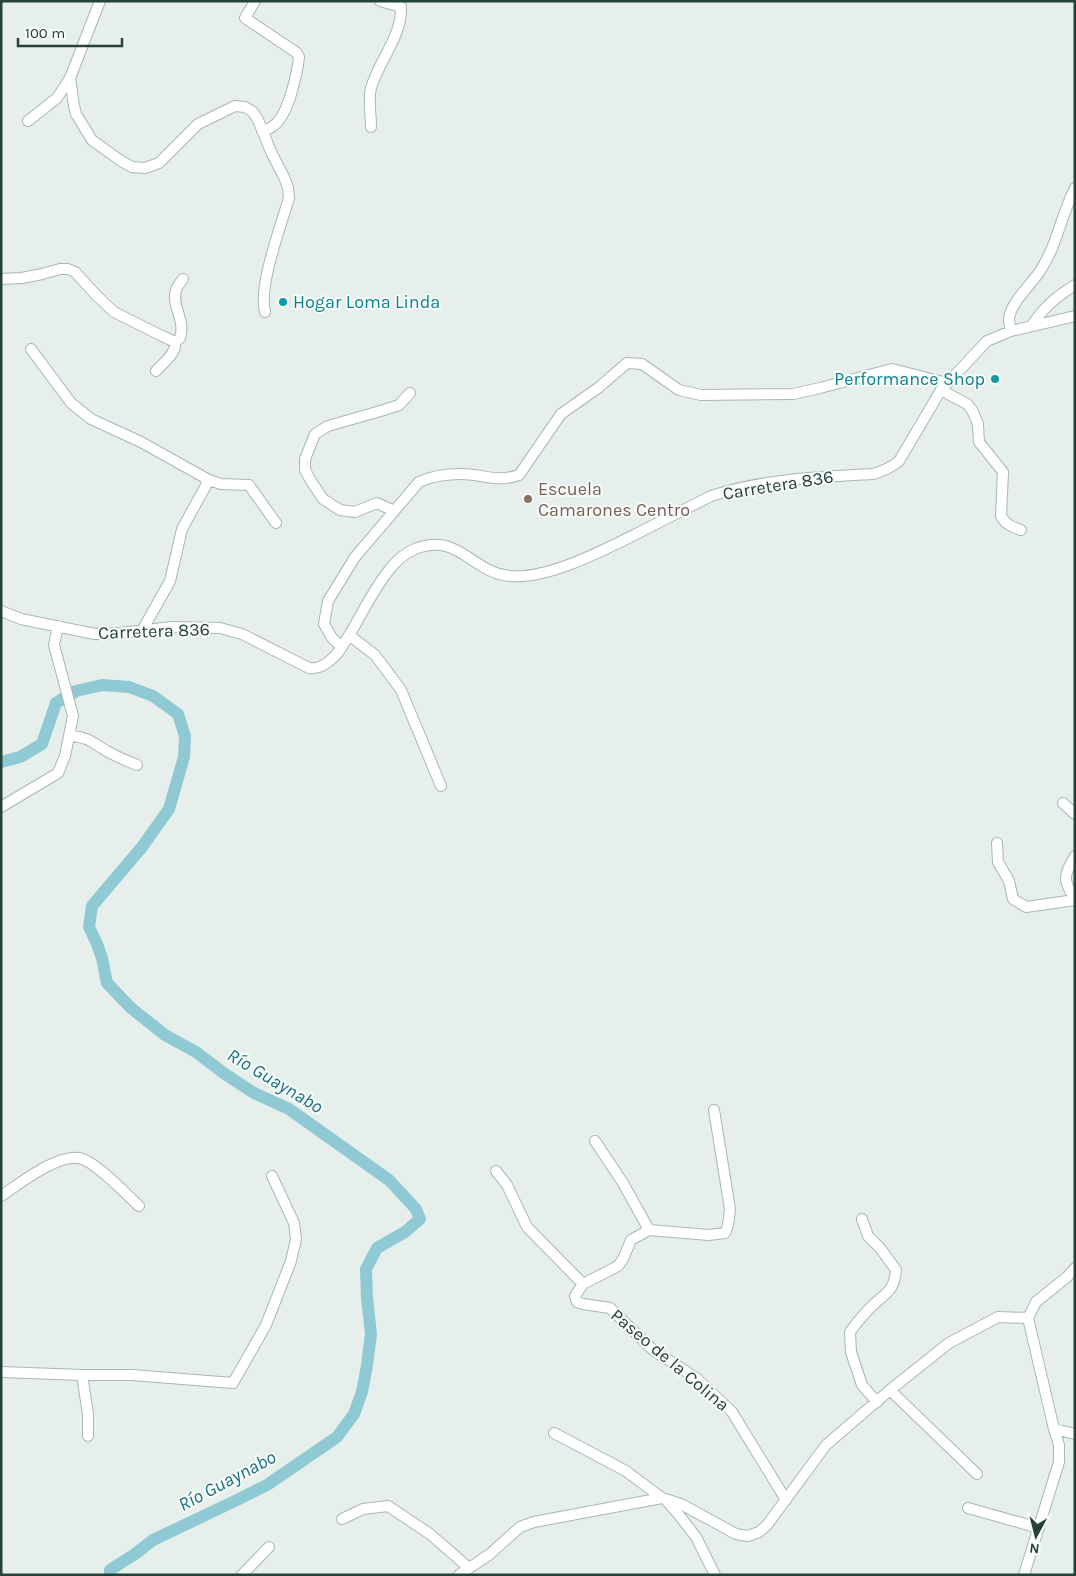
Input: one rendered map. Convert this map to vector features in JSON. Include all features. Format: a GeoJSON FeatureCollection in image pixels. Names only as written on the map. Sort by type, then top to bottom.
{"type":"FeatureCollection","features":[{"type":"Feature","properties":{"kind":"street"},"geometry":{"type":"LineString","coordinates":[[28,121],[57,98],[70,78],[100,1]]}},
{"type":"Feature","properties":{"kind":"street"},"geometry":{"type":"LineString","coordinates":[[255,1],[245,18],[297,53],[299,57],[290,100],[278,122],[273,127],[262,131]]}},
{"type":"Feature","properties":{"kind":"street"},"geometry":{"type":"LineString","coordinates":[[371,127],[370,89],[398,29],[401,17],[401,7],[380,1]]}},
{"type":"Feature","properties":{"kind":"street"},"geometry":{"type":"LineString","coordinates":[[70,78],[76,114],[92,140],[132,167],[145,168],[159,163],[198,124],[235,106],[245,107],[253,112],[284,177],[289,198],[268,271],[263,304],[265,312]]}},
{"type":"Feature","properties":{"kind":"street"},"geometry":{"type":"LineString","coordinates":[[1011,331],[1009,318],[1013,308],[1040,271],[1052,250],[1075,188]]}},
{"type":"Feature","properties":{"kind":"street"},"geometry":{"type":"LineString","coordinates":[[1,279],[22,278],[60,269],[68,269],[75,272],[114,312],[175,342]]}},
{"type":"Feature","properties":{"kind":"street"},"geometry":{"type":"LineString","coordinates":[[175,342],[182,333],[175,300],[176,289],[183,279]]}},
{"type":"Feature","properties":{"kind":"street"},"geometry":{"type":"LineString","coordinates":[[1032,325],[1041,311],[1061,293],[1075,285]]}},
{"type":"Feature","properties":{"kind":"street","name":"Carretera 836"},"geometry":{"type":"LineString","coordinates":[[1,612],[21,619],[94,634],[172,627],[220,628],[234,631],[314,669],[320,668],[336,656],[389,570],[404,554],[416,548],[444,545],[464,554],[496,573],[510,576],[526,576],[568,565],[608,548],[711,496],[724,492],[747,486],[803,479],[873,474],[883,471],[891,468],[899,461],[944,387],[987,342],[1011,331],[1075,316]]}},
{"type":"Feature","properties":{"kind":"street"},"geometry":{"type":"LineString","coordinates":[[156,371],[174,351],[175,342]]}},
{"type":"Feature","properties":{"kind":"street"},"geometry":{"type":"LineString","coordinates":[[31,349],[71,404],[91,419],[141,442],[210,480],[221,484],[249,485],[276,523]]}},
{"type":"Feature","properties":{"kind":"street"},"geometry":{"type":"LineString","coordinates":[[342,647],[332,638],[324,624],[328,601],[355,557],[419,482],[429,477],[461,474],[500,480],[519,476],[561,414],[598,388],[627,362],[642,364],[679,390],[701,396],[793,394],[892,369],[944,387],[967,404],[976,416],[979,442],[1003,472],[1001,516],[1009,526],[1021,530]]}},
{"type":"Feature","properties":{"kind":"street"},"geometry":{"type":"LineString","coordinates":[[394,511],[377,503],[355,512],[340,510],[323,498],[311,481],[305,470],[305,459],[315,434],[334,424],[399,405],[410,393]]}},
{"type":"Feature","properties":{"kind":"street"},"geometry":{"type":"LineString","coordinates":[[143,630],[170,581],[182,529],[210,480]]}},
{"type":"Feature","properties":{"kind":"street"},"geometry":{"type":"LineString","coordinates":[[1,807],[58,773],[65,756],[73,716],[54,642],[58,626]]}},
{"type":"Feature","properties":{"kind":"street"},"geometry":{"type":"LineString","coordinates":[[349,635],[375,655],[401,690],[441,786]]}},
{"type":"Feature","properties":{"kind":"street"},"geometry":{"type":"LineString","coordinates":[[70,736],[80,737],[96,743],[107,751],[137,765]]}},
{"type":"Feature","properties":{"kind":"street"},"geometry":{"type":"LineString","coordinates":[[1063,803],[1075,814]]}},
{"type":"Feature","properties":{"kind":"street"},"geometry":{"type":"LineString","coordinates":[[997,843],[998,862],[1009,880],[1013,899],[1026,907],[1075,899],[1065,882],[1066,873],[1075,856]]}},
{"type":"Feature","properties":{"kind":"street"},"geometry":{"type":"LineString","coordinates":[[496,1171],[507,1185],[527,1227],[582,1284],[618,1266],[631,1240],[649,1230],[709,1235],[725,1233],[730,1209],[714,1110]]}},
{"type":"Feature","properties":{"kind":"street"},"geometry":{"type":"LineString","coordinates":[[595,1140],[623,1183],[649,1230]]}},
{"type":"Feature","properties":{"kind":"street"},"geometry":{"type":"LineString","coordinates":[[1,1196],[38,1170],[61,1160],[79,1158],[92,1164],[139,1206]]}},
{"type":"Feature","properties":{"kind":"street"},"geometry":{"type":"LineString","coordinates":[[1,1372],[132,1375],[233,1383],[266,1325],[291,1261],[296,1240],[294,1224],[272,1176]]}},
{"type":"Feature","properties":{"kind":"street"},"geometry":{"type":"LineString","coordinates":[[862,1219],[868,1236],[880,1248],[896,1270],[895,1280],[889,1292],[874,1304],[850,1332],[850,1352],[862,1385],[877,1402]]}},
{"type":"Feature","properties":{"kind":"street"},"geometry":{"type":"LineString","coordinates":[[1024,1575],[1059,1462],[1059,1445],[1028,1318],[1036,1302],[1067,1277],[1075,1268]]}},
{"type":"Feature","properties":{"kind":"street","name":"Paseo de la Colina"},"geometry":{"type":"LineString","coordinates":[[582,1284],[575,1296],[577,1302],[610,1308],[653,1350],[696,1378],[732,1412],[786,1500]]}},
{"type":"Feature","properties":{"kind":"street"},"geometry":{"type":"LineString","coordinates":[[459,1575],[490,1554],[520,1527],[534,1522],[663,1499],[681,1504],[736,1534],[748,1536],[759,1532],[768,1525],[826,1445],[949,1343],[998,1317],[1028,1318]]}},
{"type":"Feature","properties":{"kind":"street"},"geometry":{"type":"LineString","coordinates":[[82,1375],[88,1414],[88,1436]]}},
{"type":"Feature","properties":{"kind":"street"},"geometry":{"type":"LineString","coordinates":[[890,1390],[976,1474]]}},
{"type":"Feature","properties":{"kind":"street"},"geometry":{"type":"LineString","coordinates":[[1054,1429],[1075,1434]]}},
{"type":"Feature","properties":{"kind":"street"},"geometry":{"type":"LineString","coordinates":[[554,1433],[626,1471],[663,1499],[679,1515],[696,1537],[715,1575]]}},
{"type":"Feature","properties":{"kind":"street"},"geometry":{"type":"LineString","coordinates":[[342,1519],[363,1509],[388,1506],[430,1534],[469,1568]]}},
{"type":"Feature","properties":{"kind":"street"},"geometry":{"type":"LineString","coordinates":[[968,1508],[1039,1528]]}},
{"type":"Feature","properties":{"kind":"street"},"geometry":{"type":"LineString","coordinates":[[242,1575],[269,1546]]}},
{"type":"Feature","properties":{"kind":"waterway","name":"Río Guaynabo"},"geometry":{"type":"LineString","coordinates":[[1,762],[20,757],[42,744],[56,703],[76,691],[102,685],[129,687],[153,696],[178,714],[185,736],[184,757],[169,809],[142,847],[92,906],[89,927],[102,958],[107,983],[131,1008],[165,1035],[196,1052],[254,1093],[289,1109],[389,1180],[416,1209],[420,1219],[405,1232],[377,1248],[366,1269],[371,1334],[367,1365],[362,1392],[354,1414],[337,1437],[267,1485],[153,1540],[110,1570],[110,1575]]}},
{"type":"Feature","properties":{"kind":"place","name":"Hogar Loma Linda"},"geometry":{"type":"Point","coordinates":[283,302]}},
{"type":"Feature","properties":{"kind":"place","name":"Performance Shop"},"geometry":{"type":"Point","coordinates":[995,379]}},
{"type":"Feature","properties":{"kind":"place","name":"Escuela Camarones Centro"},"geometry":{"type":"Point","coordinates":[528,499]}}]}
